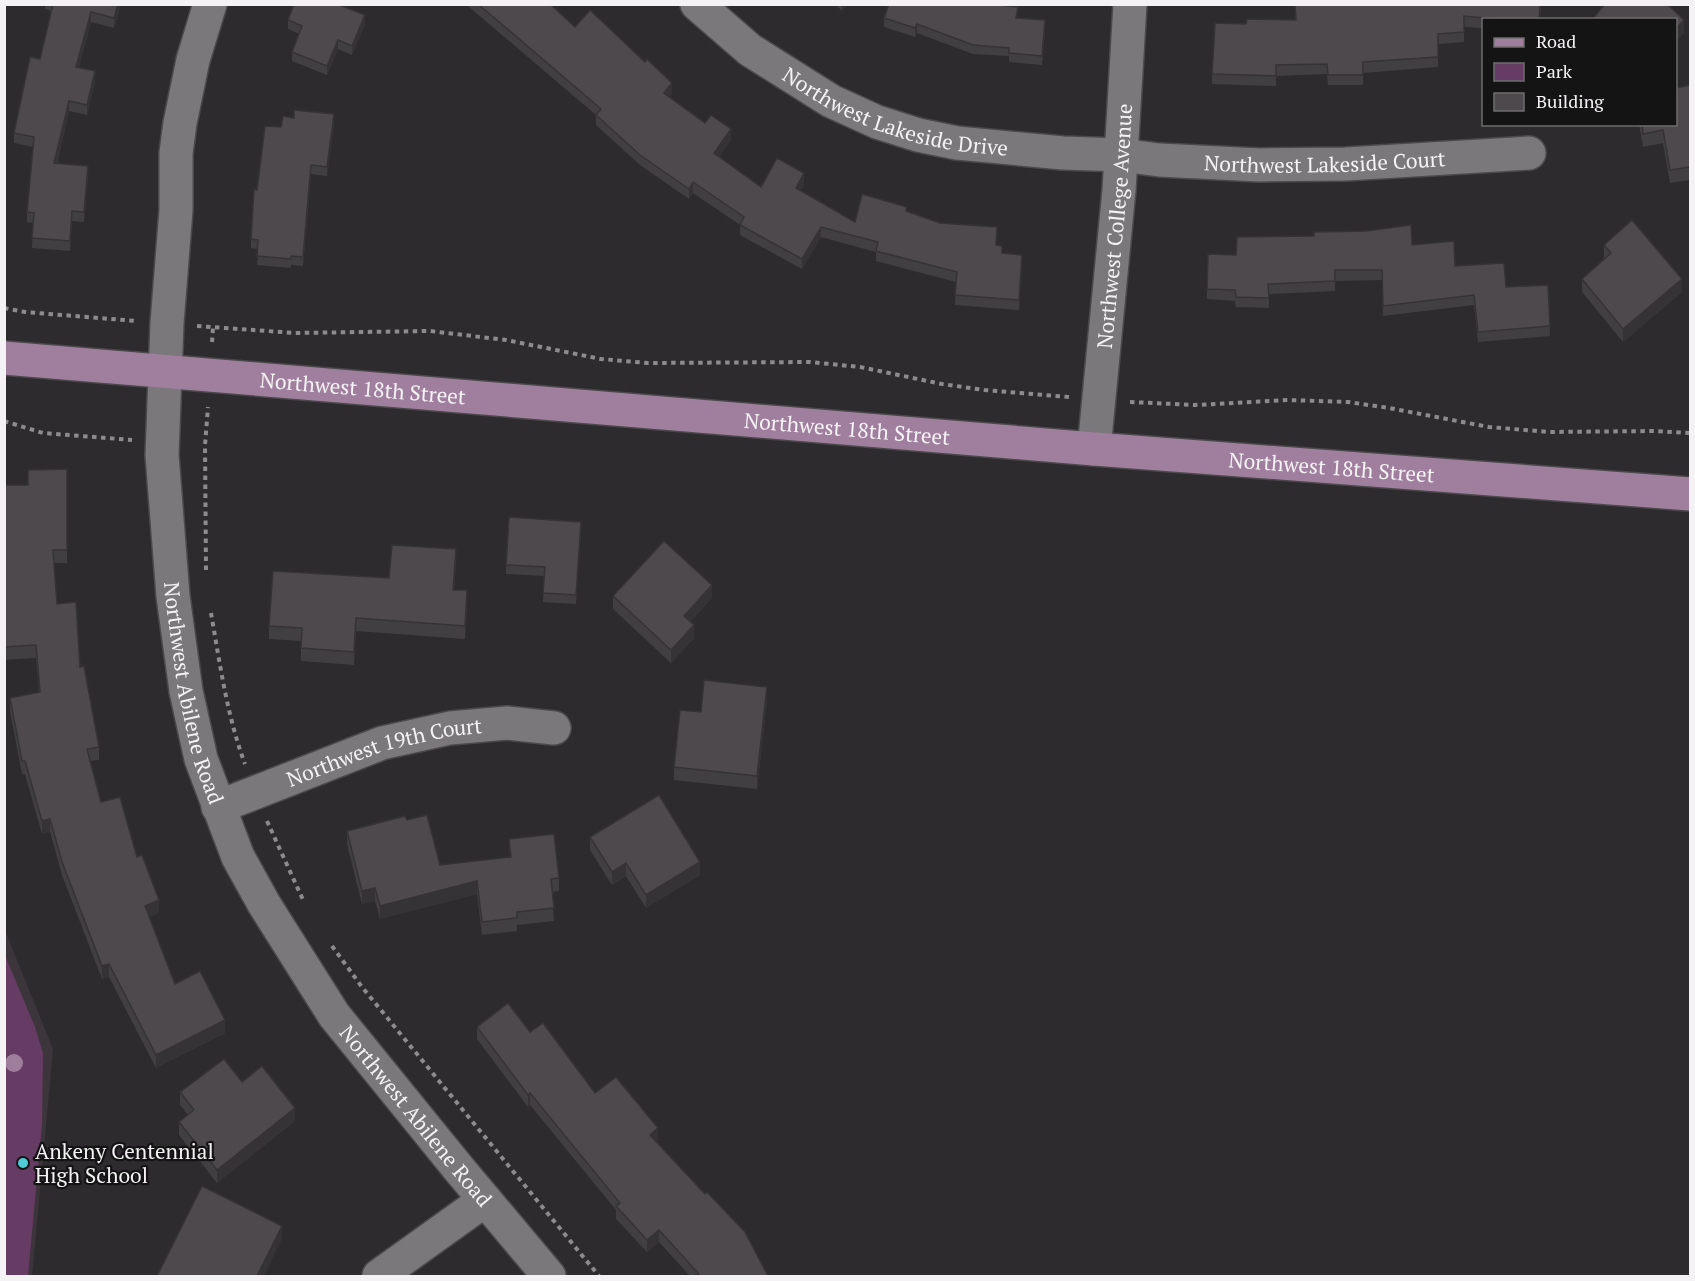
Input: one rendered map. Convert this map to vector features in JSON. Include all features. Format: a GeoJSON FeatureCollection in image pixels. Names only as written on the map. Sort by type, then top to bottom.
{"type":"FeatureCollection","features":[{"type":"Feature","properties":{"kind":"main road","name":"Northwest 18th Street"},"geometry":{"type":"LineString","coordinates":[[4,358],[1094,449],[1690,494]]}},
{"type":"Feature","properties":{"kind":"street","name":"Northwest Abilene Road"},"geometry":{"type":"LineString","coordinates":[[210,4],[193,60],[176,153],[176,210],[167,322],[162,442],[173,596],[186,691],[201,759],[238,857],[334,1015],[549,1276]]}},
{"type":"Feature","properties":{"kind":"street","name":"Northwest Lakeside Drive"},"geometry":{"type":"LineString","coordinates":[[697,4],[750,50],[813,92],[877,122],[918,135],[957,143],[1063,153],[1121,155]]}},
{"type":"Feature","properties":{"kind":"street","name":"Northwest College Avenue"},"geometry":{"type":"LineString","coordinates":[[1094,449],[1119,190],[1130,4]]}},
{"type":"Feature","properties":{"kind":"street","name":"Northwest Lakeside Court"},"geometry":{"type":"LineString","coordinates":[[1121,155],[1159,160],[1259,165],[1346,164],[1529,153]]}},
{"type":"Feature","properties":{"kind":"street","name":"Northwest 19th Court"},"geometry":{"type":"LineString","coordinates":[[218,807],[382,743],[450,728],[507,723],[554,728]]}},
{"type":"Feature","properties":{"kind":"street"},"geometry":{"type":"LineString","coordinates":[[379,1276],[485,1200]]}},
{"type":"Feature","properties":{"kind":"path"},"geometry":{"type":"LineString","coordinates":[[4,308],[25,312],[295,333],[430,331],[506,340],[601,359],[648,363],[810,362],[860,367],[942,384],[1099,401],[1195,405],[1288,400],[1348,402],[1489,427],[1549,432],[1690,433]]}},
{"type":"Feature","properties":{"kind":"path"},"geometry":{"type":"LineString","coordinates":[[206,579],[205,445],[213,328]]}},
{"type":"Feature","properties":{"kind":"path"},"geometry":{"type":"LineString","coordinates":[[4,422],[43,433],[205,445]]}},
{"type":"Feature","properties":{"kind":"path"},"geometry":{"type":"LineString","coordinates":[[209,602],[223,683],[235,733],[255,792],[305,905]]}},
{"type":"Feature","properties":{"kind":"path"},"geometry":{"type":"LineString","coordinates":[[329,942],[369,996],[599,1276]]}},
{"type":"Feature","properties":{"kind":"shaded area","name":"Ankeny Centennial High School"},"geometry":{"type":"Polygon","coordinates":[[[4,928],[53,1049],[32,1276],[5,1276],[4,928]]]}},
{"type":"Feature","properties":{"kind":"green space","name":"Ankeny Centennial High School"},"geometry":{"type":"Polygon","coordinates":[[[4,953],[35,1027],[43,1053],[42,1124],[28,1276],[5,1276],[4,953]]]}},
{"type":"Feature","properties":{"kind":"building"},"geometry":{"type":"Polygon","coordinates":[[[53,4],[118,4],[114,18],[91,12],[76,67],[95,71],[87,105],[69,101],[54,163],[88,166],[84,212],[72,211],[70,241],[32,238],[34,213],[27,212],[34,137],[14,133],[30,57],[40,59],[53,4]]]}},
{"type":"Feature","properties":{"kind":"building"},"geometry":{"type":"Polygon","coordinates":[[[294,4],[337,4],[365,15],[352,46],[338,40],[327,66],[292,52],[302,26],[288,20],[294,4]]]}},
{"type":"Feature","properties":{"kind":"building"},"geometry":{"type":"Polygon","coordinates":[[[478,4],[550,4],[575,27],[590,10],[645,62],[647,59],[672,83],[664,93],[705,123],[711,115],[731,129],[714,153],[761,187],[777,158],[804,173],[796,188],[855,222],[862,194],[907,207],[906,211],[940,223],[997,227],[996,245],[1002,246],[1002,253],[1022,255],[1019,300],[955,295],[957,272],[876,251],[878,242],[821,227],[802,259],[740,225],[744,217],[693,182],[689,189],[640,155],[596,115],[601,109],[478,4]]]}},
{"type":"Feature","properties":{"kind":"building"},"geometry":{"type":"Polygon","coordinates":[[[889,4],[990,4],[1018,7],[1016,18],[1045,20],[1042,56],[1009,53],[1009,48],[973,45],[917,24],[915,28],[884,18],[889,4]]]}},
{"type":"Feature","properties":{"kind":"building"},"geometry":{"type":"Polygon","coordinates":[[[1295,4],[1540,4],[1539,18],[1464,16],[1464,32],[1438,34],[1438,57],[1363,62],[1363,75],[1328,75],[1327,64],[1276,65],[1276,76],[1212,74],[1215,23],[1246,24],[1247,19],[1296,20],[1295,4]]]}},
{"type":"Feature","properties":{"kind":"building"},"geometry":{"type":"Polygon","coordinates":[[[1605,4],[1667,4],[1684,20],[1677,28],[1677,18],[1594,18],[1605,4]]]}},
{"type":"Feature","properties":{"kind":"building"},"geometry":{"type":"Polygon","coordinates":[[[1690,85],[1690,167],[1670,170],[1663,130],[1643,134],[1642,126],[1677,126],[1677,88],[1690,85]]]}},
{"type":"Feature","properties":{"kind":"building"},"geometry":{"type":"Polygon","coordinates":[[[294,110],[334,114],[327,167],[311,165],[303,257],[291,256],[291,259],[257,256],[258,240],[251,239],[254,189],[257,190],[265,126],[281,127],[283,116],[294,118],[294,110]]]}},
{"type":"Feature","properties":{"kind":"building"},"geometry":{"type":"Polygon","coordinates":[[[1632,220],[1682,279],[1623,329],[1582,279],[1611,253],[1604,245],[1632,220]]]}},
{"type":"Feature","properties":{"kind":"building"},"geometry":{"type":"Polygon","coordinates":[[[1411,225],[1412,245],[1454,241],[1455,266],[1504,263],[1506,287],[1548,285],[1550,326],[1478,332],[1474,295],[1383,306],[1382,270],[1335,270],[1335,281],[1268,284],[1269,298],[1236,297],[1235,290],[1207,289],[1208,254],[1236,255],[1237,237],[1314,236],[1314,232],[1366,231],[1411,225]]]}},
{"type":"Feature","properties":{"kind":"building"},"geometry":{"type":"Polygon","coordinates":[[[67,469],[67,550],[53,550],[57,604],[76,602],[80,667],[84,666],[99,747],[87,749],[101,802],[120,797],[137,857],[142,855],[159,900],[145,906],[175,984],[200,971],[225,1020],[156,1055],[109,964],[102,966],[62,862],[50,819],[42,821],[25,761],[22,761],[10,698],[40,692],[36,645],[4,647],[4,485],[28,485],[28,470],[67,469]]]}},
{"type":"Feature","properties":{"kind":"building"},"geometry":{"type":"Polygon","coordinates":[[[509,517],[581,522],[576,595],[543,593],[545,567],[506,565],[509,517]]]}},
{"type":"Feature","properties":{"kind":"building"},"geometry":{"type":"Polygon","coordinates":[[[664,541],[712,585],[684,616],[694,625],[671,650],[613,596],[664,541]]]}},
{"type":"Feature","properties":{"kind":"building"},"geometry":{"type":"Polygon","coordinates":[[[392,545],[456,549],[453,590],[467,590],[465,626],[356,618],[354,652],[301,648],[302,628],[269,626],[273,571],[389,578],[392,545]]]}},
{"type":"Feature","properties":{"kind":"building"},"geometry":{"type":"Polygon","coordinates":[[[704,680],[767,687],[757,776],[674,767],[680,710],[701,712],[704,680]]]}},
{"type":"Feature","properties":{"kind":"building"},"geometry":{"type":"Polygon","coordinates":[[[659,795],[700,862],[646,895],[626,863],[612,872],[590,837],[659,795]]]}},
{"type":"Feature","properties":{"kind":"building"},"geometry":{"type":"Polygon","coordinates":[[[427,815],[440,865],[511,857],[509,839],[554,834],[559,878],[551,879],[554,908],[517,912],[517,918],[482,922],[477,881],[380,906],[375,888],[362,891],[347,831],[405,816],[407,820],[427,815]]]}},
{"type":"Feature","properties":{"kind":"building"},"geometry":{"type":"Polygon","coordinates":[[[508,1003],[530,1032],[543,1023],[595,1093],[616,1077],[658,1128],[650,1135],[705,1194],[707,1192],[745,1232],[768,1276],[694,1276],[699,1274],[659,1230],[647,1240],[616,1206],[620,1203],[530,1093],[528,1095],[477,1027],[508,1003]]]}},
{"type":"Feature","properties":{"kind":"building"},"geometry":{"type":"Polygon","coordinates":[[[224,1059],[242,1082],[262,1066],[295,1108],[217,1170],[179,1122],[194,1110],[180,1092],[224,1059]]]}},
{"type":"Feature","properties":{"kind":"building"},"geometry":{"type":"Polygon","coordinates":[[[202,1186],[282,1226],[257,1276],[157,1276],[202,1186]]]}},
{"type":"Feature","properties":{"kind":"place","name":"Ankeny Centennial High School"},"geometry":{"type":"Point","coordinates":[23,1163]}}]}
